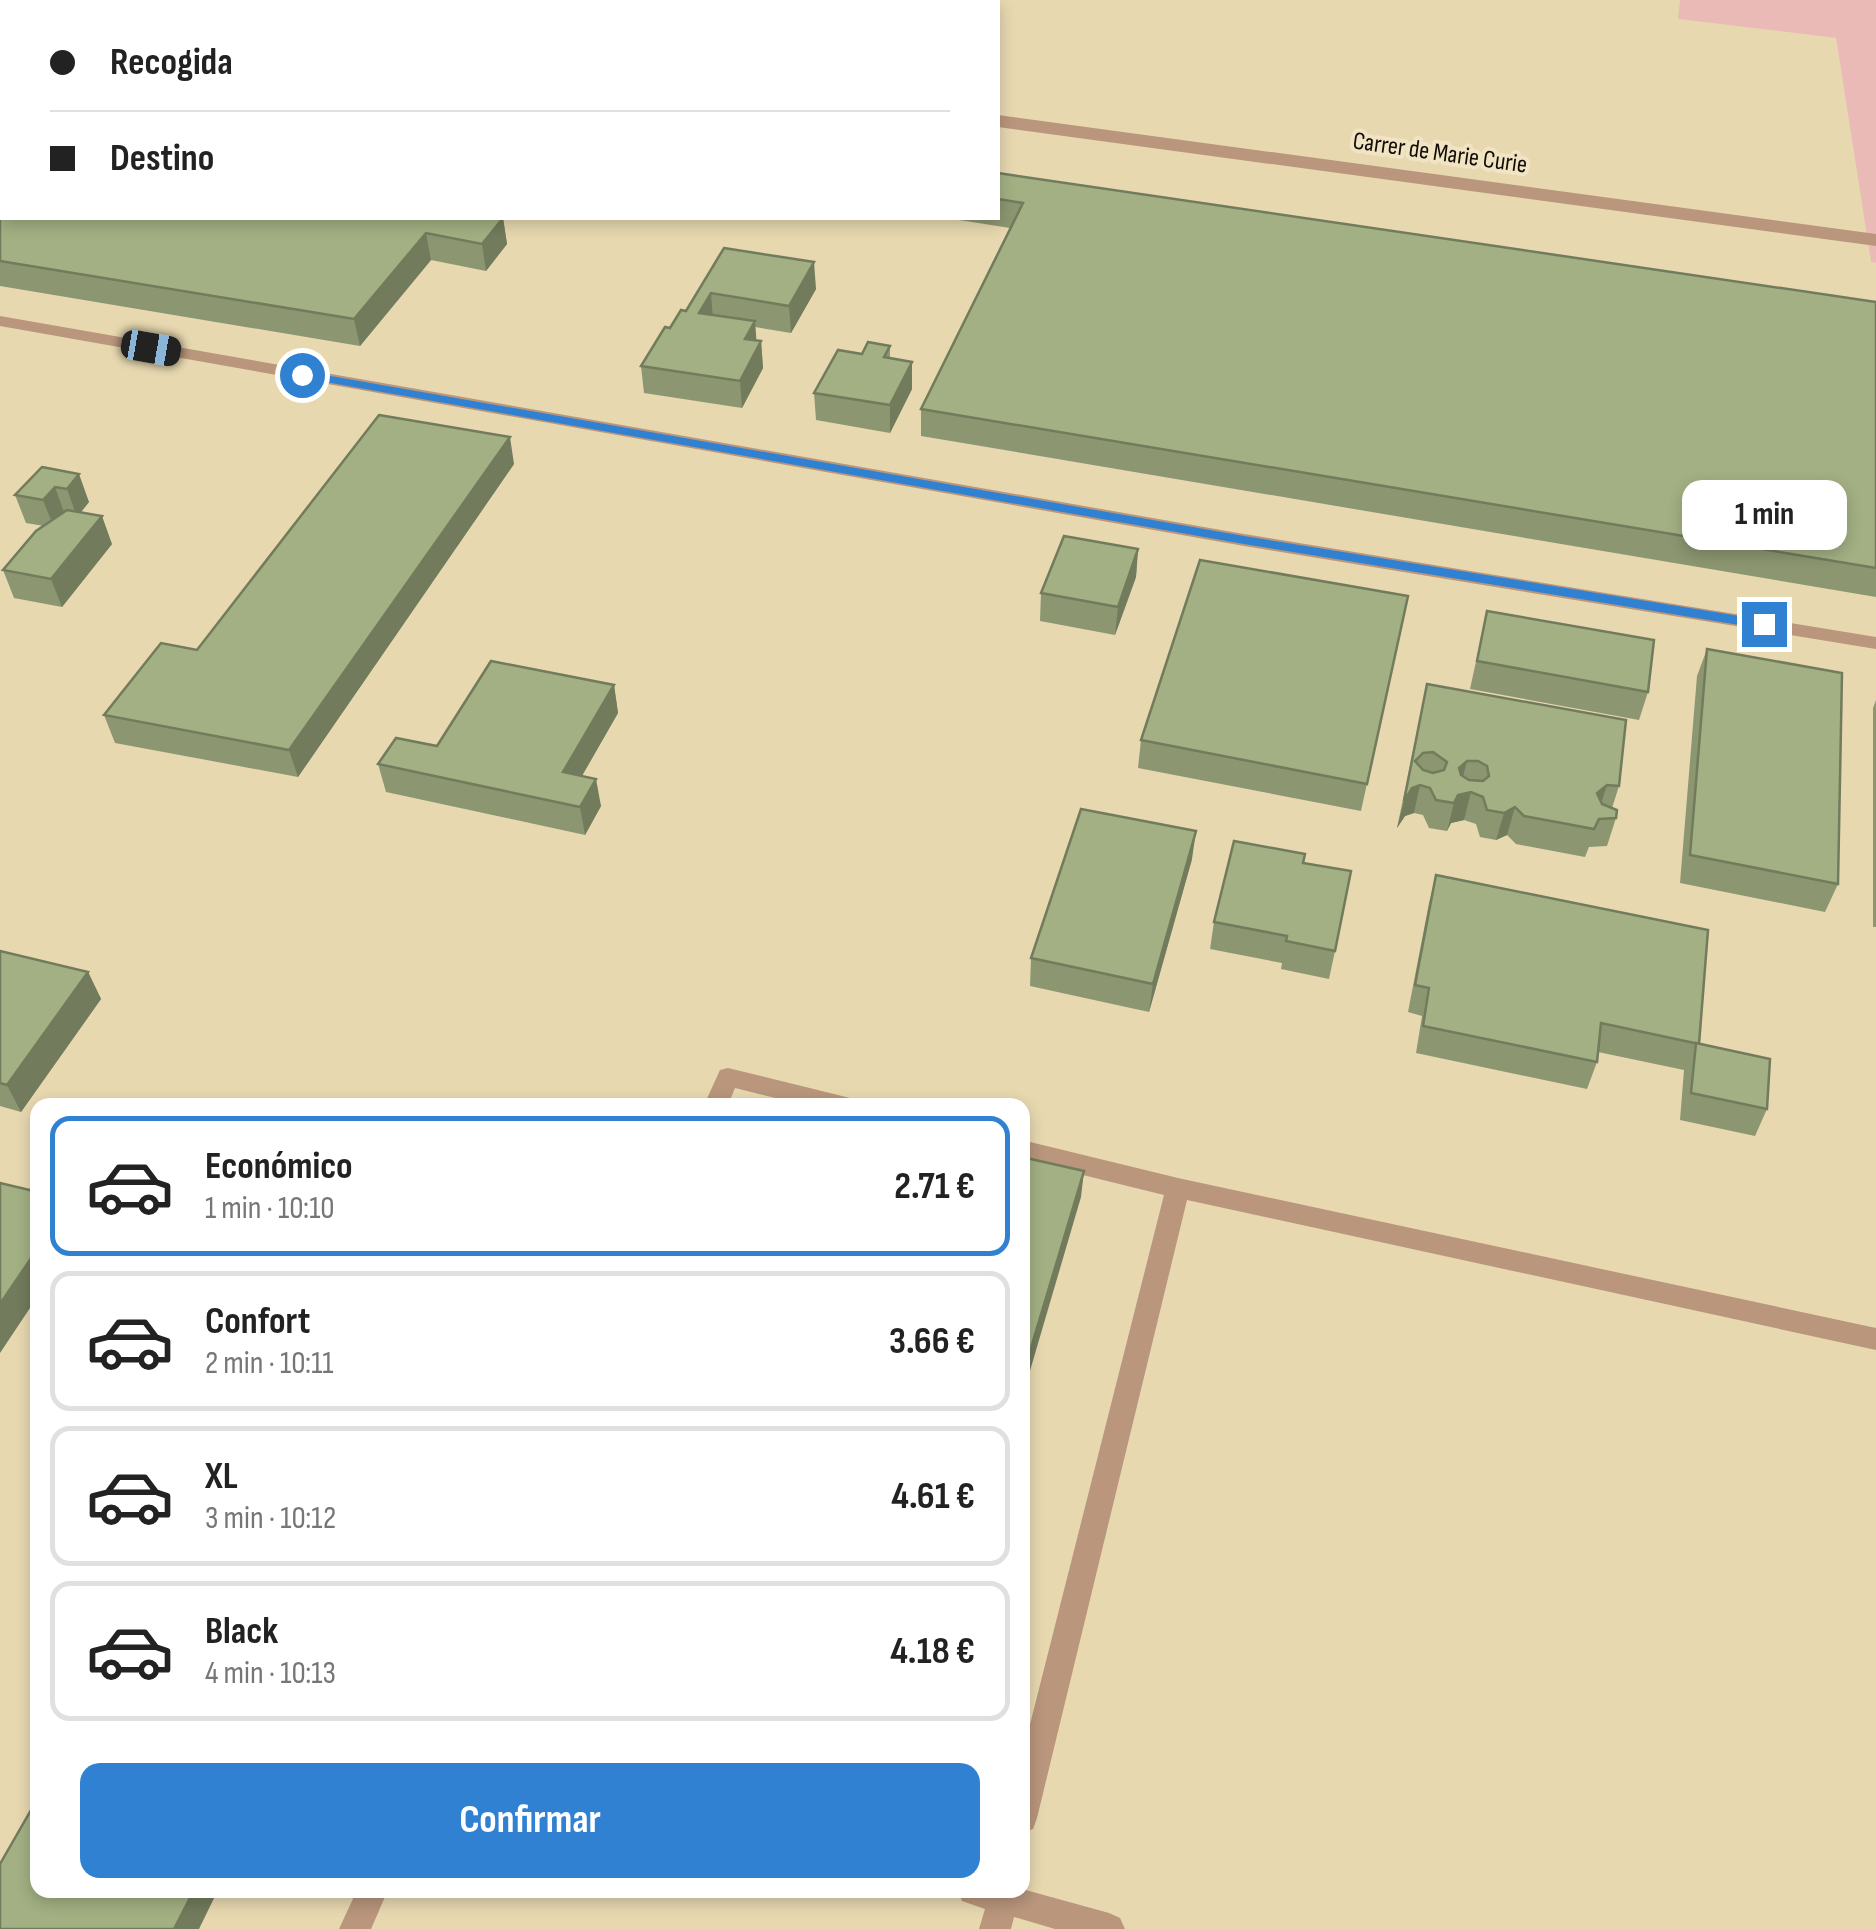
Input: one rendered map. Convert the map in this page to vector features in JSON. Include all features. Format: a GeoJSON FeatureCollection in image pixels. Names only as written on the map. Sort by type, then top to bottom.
{"type":"FeatureCollection","features":[{"type":"Feature","properties":{"kind":"street","name":"Carrer de Marie Curie"},"geometry":{"type":"LineString","coordinates":[[1000,120],[1876,240]]}},
{"type":"Feature","properties":{"kind":"lane"},"geometry":{"type":"LineString","coordinates":[[0,321],[1244,540],[1876,642]]}},
{"type":"Feature","properties":{"kind":"lane"},"geometry":{"type":"LineString","coordinates":[[719,1098],[728,1077],[814,1098]]}},
{"type":"Feature","properties":{"kind":"lane"},"geometry":{"type":"LineString","coordinates":[[1030,1152],[1178,1188],[1876,1340]]}},
{"type":"Feature","properties":{"kind":"lane"},"geometry":{"type":"LineString","coordinates":[[1030,1786],[1178,1188]]}},
{"type":"Feature","properties":{"kind":"lane"},"geometry":{"type":"LineString","coordinates":[[355,1929],[370,1898]]}},
{"type":"Feature","properties":{"kind":"lane"},"geometry":{"type":"LineString","coordinates":[[994,1902],[1109,1929]]}},
{"type":"Feature","properties":{"kind":"shaded area"},"geometry":{"type":"Polygon","coordinates":[[[1000,0],[1680,0],[1679,19],[1836,38],[1871,261],[1876,263],[1876,1929],[0,1929],[0,220],[1000,220],[1000,0]]]}},
{"type":"Feature","properties":{"kind":"shaded area"},"geometry":{"type":"Polygon","coordinates":[[[1680,0],[1876,0],[1876,263],[1871,262],[1836,38],[1678,19],[1680,0]]]}},
{"type":"Feature","properties":{"kind":"building"},"geometry":{"type":"Polygon","coordinates":[[[1000,173],[1876,302],[1876,568],[921,409],[1023,203],[1000,199],[1000,173]]]}},
{"type":"Feature","properties":{"kind":"building"},"geometry":{"type":"Polygon","coordinates":[[[0,220],[501,220],[482,244],[426,233],[354,319],[0,261],[0,220]]]}},
{"type":"Feature","properties":{"kind":"building"},"geometry":{"type":"Polygon","coordinates":[[[724,248],[814,262],[789,306],[711,293],[699,313],[755,321],[745,339],[761,341],[740,381],[641,366],[665,327],[670,328],[681,310],[686,311],[724,248]]]}},
{"type":"Feature","properties":{"kind":"building"},"geometry":{"type":"Polygon","coordinates":[[[868,342],[890,346],[884,357],[912,362],[890,405],[814,393],[838,350],[862,354],[868,342]]]}},
{"type":"Feature","properties":{"kind":"building"},"geometry":{"type":"Polygon","coordinates":[[[379,415],[510,437],[289,750],[104,715],[161,643],[197,650],[379,415]]]}},
{"type":"Feature","properties":{"kind":"building"},"geometry":{"type":"Polygon","coordinates":[[[42,467],[79,474],[67,489],[55,487],[43,500],[15,495],[42,467]]]}},
{"type":"Feature","properties":{"kind":"building"},"geometry":{"type":"Polygon","coordinates":[[[67,510],[102,516],[51,579],[3,570],[36,531],[67,510]]]}},
{"type":"Feature","properties":{"kind":"building"},"geometry":{"type":"Polygon","coordinates":[[[1064,536],[1138,549],[1118,607],[1041,593],[1064,536]]]}},
{"type":"Feature","properties":{"kind":"building"},"geometry":{"type":"Polygon","coordinates":[[[1200,560],[1408,596],[1367,784],[1141,740],[1200,560]]]}},
{"type":"Feature","properties":{"kind":"building"},"geometry":{"type":"Polygon","coordinates":[[[1487,611],[1654,640],[1648,692],[1477,661],[1487,611]]]}},
{"type":"Feature","properties":{"kind":"building"},"geometry":{"type":"Polygon","coordinates":[[[1707,649],[1842,673],[1838,884],[1690,855],[1707,649]]]}},
{"type":"Feature","properties":{"kind":"building"},"geometry":{"type":"Polygon","coordinates":[[[491,661],[614,685],[563,772],[596,779],[580,807],[378,764],[396,738],[437,746],[491,661]]]}},
{"type":"Feature","properties":{"kind":"building"},"geometry":{"type":"Polygon","coordinates":[[[1427,684],[1626,720],[1619,786],[1607,785],[1597,793],[1602,804],[1617,810],[1616,818],[1599,819],[1594,829],[1524,816],[1515,807],[1504,813],[1487,810],[1483,797],[1471,792],[1458,795],[1454,803],[1436,800],[1430,788],[1420,785],[1412,788],[1404,801],[1427,684]],[[1433,752],[1423,753],[1415,761],[1423,770],[1444,770],[1447,762],[1433,752]],[[1467,761],[1459,768],[1461,775],[1483,781],[1489,776],[1487,766],[1467,761]]]}},
{"type":"Feature","properties":{"kind":"building"},"geometry":{"type":"Polygon","coordinates":[[[1081,809],[1196,831],[1153,984],[1031,958],[1081,809]]]}},
{"type":"Feature","properties":{"kind":"building"},"geometry":{"type":"Polygon","coordinates":[[[1234,841],[1305,854],[1303,863],[1351,871],[1335,951],[1286,941],[1287,936],[1214,922],[1234,841]]]}},
{"type":"Feature","properties":{"kind":"building"},"geometry":{"type":"Polygon","coordinates":[[[1436,875],[1708,930],[1699,1044],[1601,1023],[1597,1062],[1423,1026],[1429,988],[1415,985],[1436,875]]]}},
{"type":"Feature","properties":{"kind":"building"},"geometry":{"type":"Polygon","coordinates":[[[0,951],[88,972],[7,1085],[0,1083],[0,951]]]}},
{"type":"Feature","properties":{"kind":"building"},"geometry":{"type":"Polygon","coordinates":[[[1696,1043],[1770,1059],[1767,1109],[1691,1093],[1696,1043]]]}},
{"type":"Feature","properties":{"kind":"building"},"geometry":{"type":"Polygon","coordinates":[[[1030,1159],[1084,1171],[1030,1351],[1030,1159]]]}},
{"type":"Feature","properties":{"kind":"building"},"geometry":{"type":"Polygon","coordinates":[[[0,1183],[30,1190],[30,1260],[0,1304],[0,1183]]]}},
{"type":"Feature","properties":{"kind":"building"},"geometry":{"type":"Polygon","coordinates":[[[30,1812],[30,1898],[190,1898],[174,1929],[0,1929],[0,1864],[30,1812]]]}},
{"type":"Feature","properties":{"kind":"route"},"geometry":{"type":"LineString","coordinates":[[302,375],[1244,540],[1764,624]]}}]}
